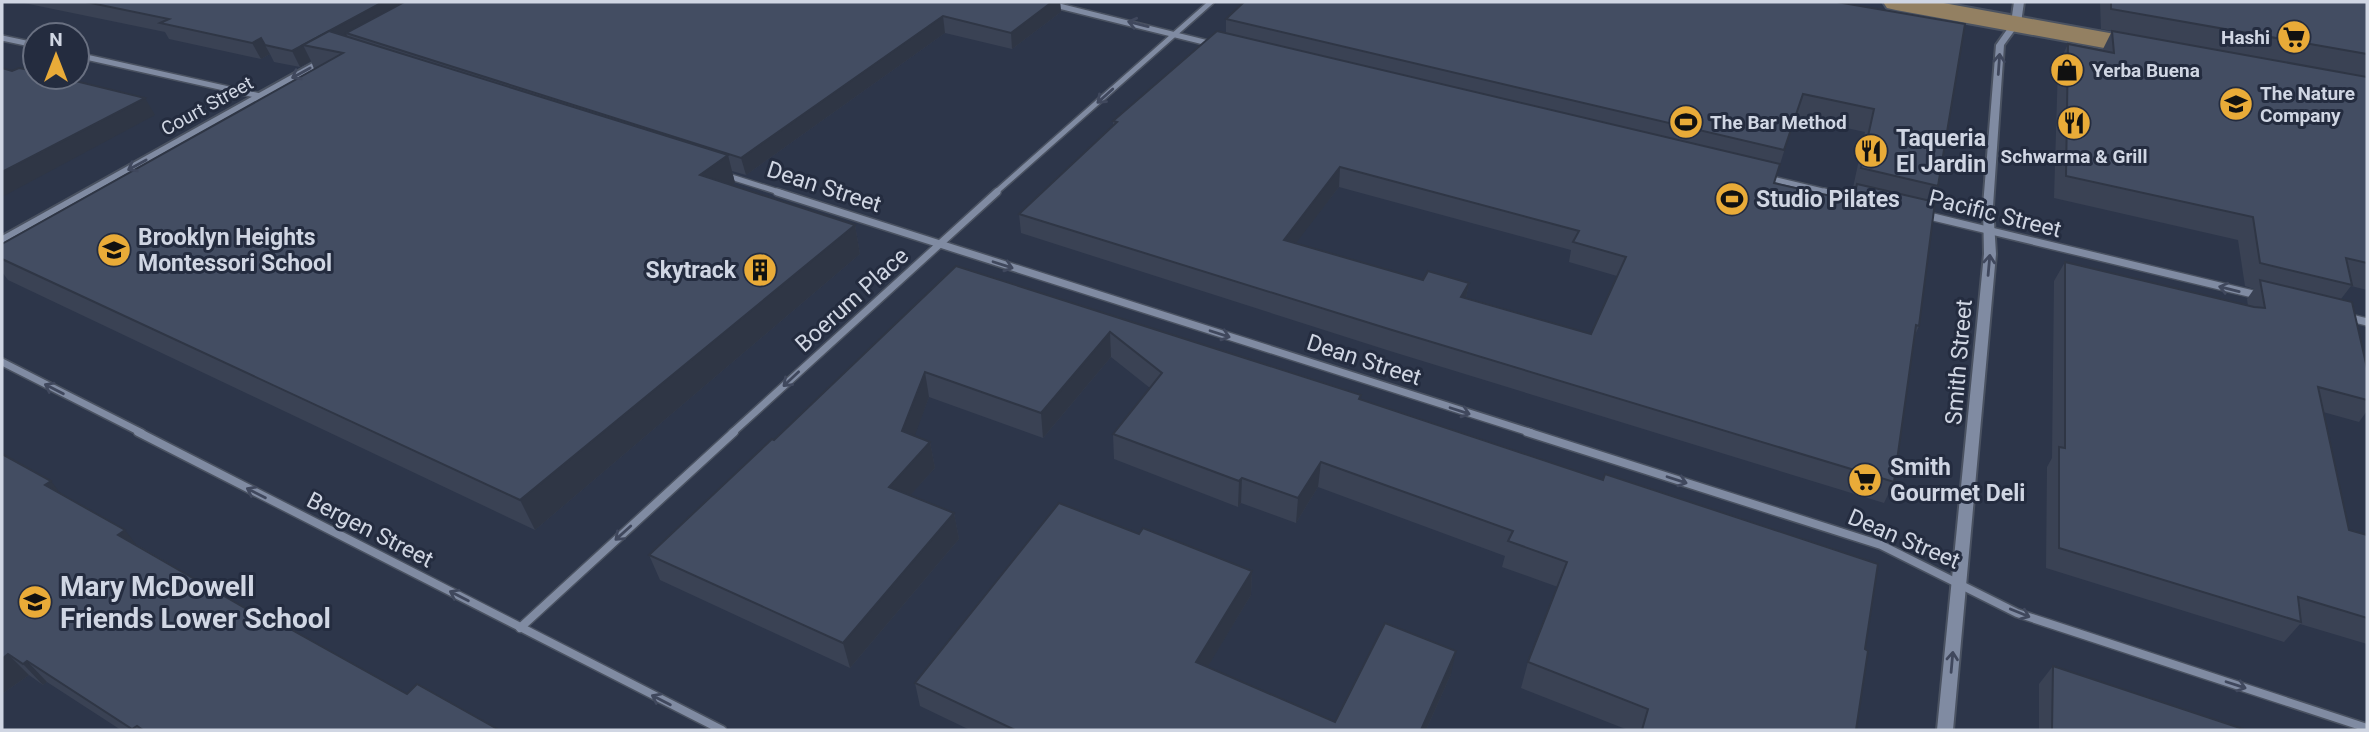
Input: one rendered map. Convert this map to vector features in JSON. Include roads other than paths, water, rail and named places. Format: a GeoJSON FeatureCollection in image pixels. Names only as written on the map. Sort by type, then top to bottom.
{"type":"FeatureCollection","features":[{"type":"Feature","properties":{"kind":"main road"},"geometry":{"type":"LineString","coordinates":[[1896,2],[2018,13],[2184,55]]}},
{"type":"Feature","properties":{"kind":"street"},"geometry":{"type":"LineString","coordinates":[[1043,2],[1218,45]]}},
{"type":"Feature","properties":{"kind":"street","name":"Boerum Place"},"geometry":{"type":"LineString","coordinates":[[520,628],[938,244],[1211,2]]}},
{"type":"Feature","properties":{"kind":"street","name":"Smith Street"},"geometry":{"type":"LineString","coordinates":[[1945,730],[1990,254],[1988,206],[2000,46],[2018,13]]}},
{"type":"Feature","properties":{"kind":"street"},"geometry":{"type":"LineString","coordinates":[[2,38],[21,42]]}},
{"type":"Feature","properties":{"kind":"street","name":"Court Street"},"geometry":{"type":"LineString","coordinates":[[2,240],[341,51]]}},
{"type":"Feature","properties":{"kind":"street"},"geometry":{"type":"LineString","coordinates":[[91,58],[260,96]]}},
{"type":"Feature","properties":{"kind":"street","name":"Dean Street"},"geometry":{"type":"LineString","coordinates":[[714,172],[1881,545],[2017,613],[2367,728]]}},
{"type":"Feature","properties":{"kind":"street"},"geometry":{"type":"LineString","coordinates":[[1755,175],[1863,201]]}},
{"type":"Feature","properties":{"kind":"street","name":"Pacific Street"},"geometry":{"type":"LineString","coordinates":[[1917,214],[2259,296]]}},
{"type":"Feature","properties":{"kind":"street"},"geometry":{"type":"LineString","coordinates":[[2340,315],[2367,322]]}},
{"type":"Feature","properties":{"kind":"street","name":"Bergen Street"},"geometry":{"type":"LineString","coordinates":[[2,362],[722,730]]}},
{"type":"Feature","properties":{"kind":"place","name":"Hashi"},"geometry":{"type":"Point","coordinates":[2294,37]}},
{"type":"Feature","properties":{"kind":"place","name":"Yerba Buena"},"geometry":{"type":"Point","coordinates":[2067,70]}},
{"type":"Feature","properties":{"kind":"place","name":"The Nature Company"},"geometry":{"type":"Point","coordinates":[2236,104]}},
{"type":"Feature","properties":{"kind":"place","name":"The Bar Method"},"geometry":{"type":"Point","coordinates":[1686,122]}},
{"type":"Feature","properties":{"kind":"place","name":"Schwarma & Grill"},"geometry":{"type":"Point","coordinates":[2074,123]}},
{"type":"Feature","properties":{"kind":"place","name":"Taqueria El Jardin"},"geometry":{"type":"Point","coordinates":[1871,151]}},
{"type":"Feature","properties":{"kind":"place","name":"Studio Pilates"},"geometry":{"type":"Point","coordinates":[1732,199]}},
{"type":"Feature","properties":{"kind":"place","name":"Brooklyn Heights Montessori School"},"geometry":{"type":"Point","coordinates":[114,250]}},
{"type":"Feature","properties":{"kind":"place","name":"Skytrack"},"geometry":{"type":"Point","coordinates":[760,270]}},
{"type":"Feature","properties":{"kind":"place","name":"Smith Gourmet Deli"},"geometry":{"type":"Point","coordinates":[1865,480]}},
{"type":"Feature","properties":{"kind":"place","name":"Mary McDowell Friends Lower School"},"geometry":{"type":"Point","coordinates":[35,602]}}]}
